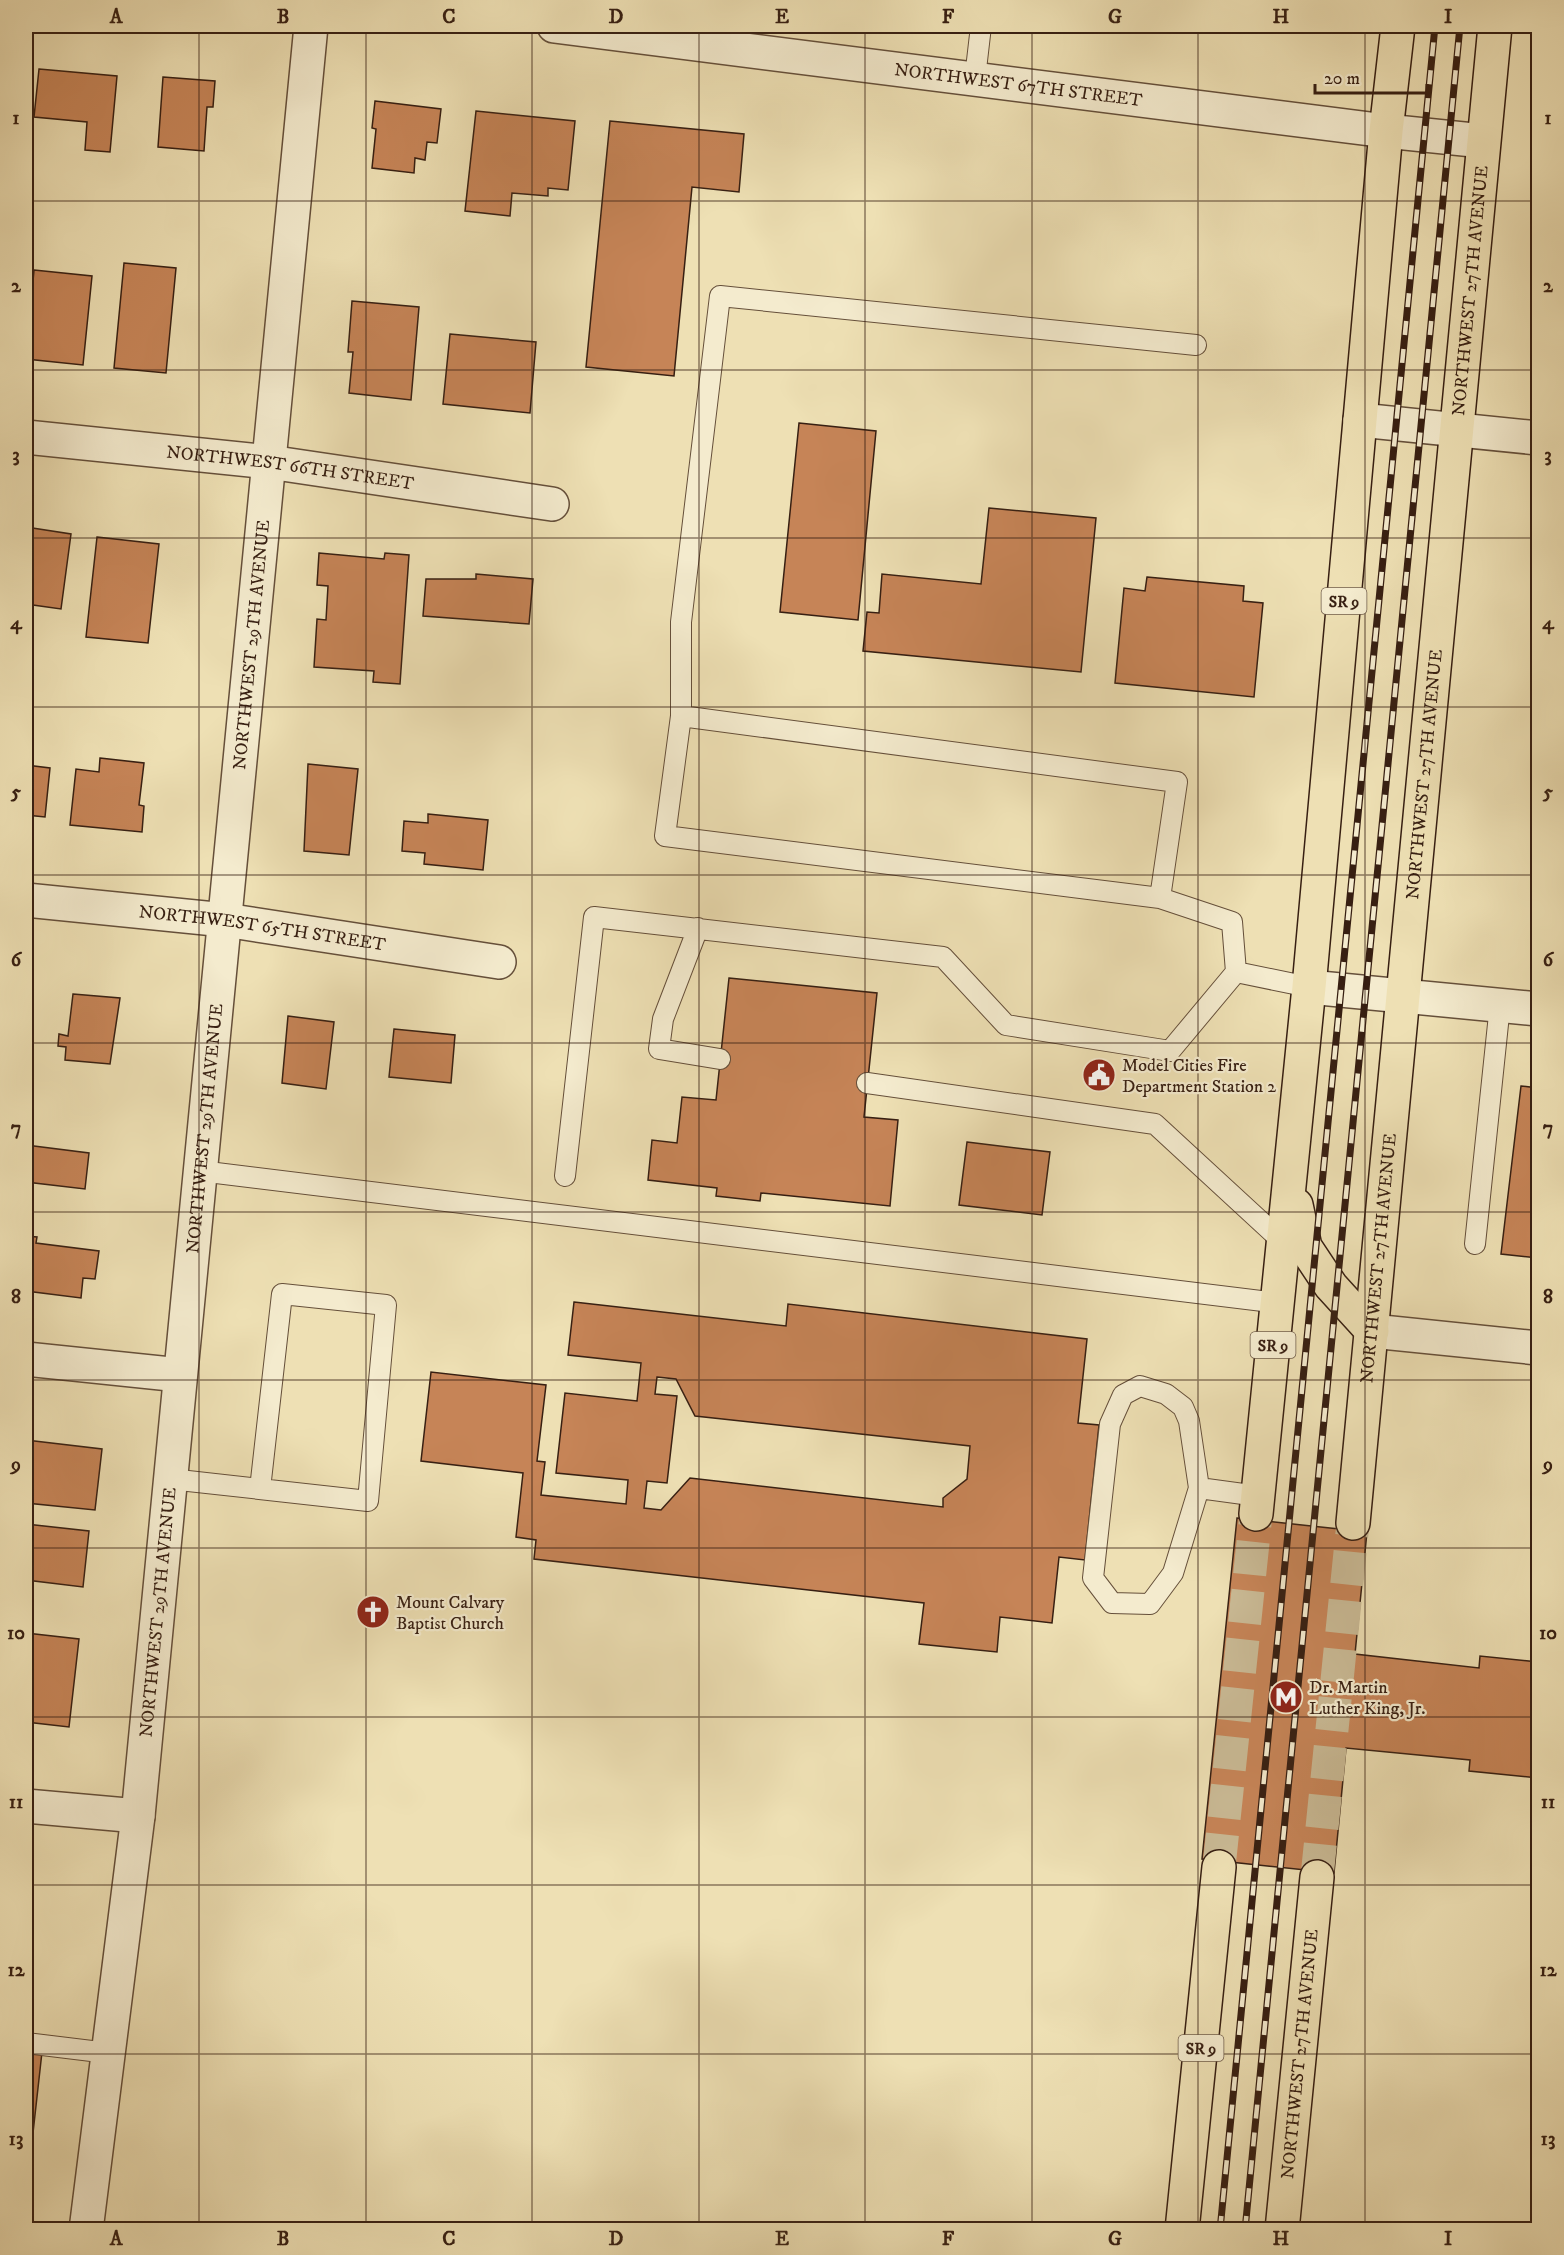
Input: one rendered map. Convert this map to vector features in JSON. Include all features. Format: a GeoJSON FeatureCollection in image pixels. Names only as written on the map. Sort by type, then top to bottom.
{"type":"FeatureCollection","features":[{"type":"Feature","properties":{"kind":"main road","name":"SR 9"},"geometry":{"type":"LineString","coordinates":[[1257,1505],[1309,987],[1386,131],[1398,26]]}},
{"type":"Feature","properties":{"kind":"main road","name":"NORTHWEST 27TH AVENUE"},"geometry":{"type":"LineString","coordinates":[[1353,1523],[1401,994],[1494,26]]}},
{"type":"Feature","properties":{"kind":"main road"},"geometry":{"type":"LineString","coordinates":[[1290,1177],[1305,1247],[1331,1287],[1372,1330]]}},
{"type":"Feature","properties":{"kind":"main road","name":"SR 9"},"geometry":{"type":"LineString","coordinates":[[1182,2229],[1220,1867]]}},
{"type":"Feature","properties":{"kind":"main road","name":"NORTHWEST 27TH AVENUE"},"geometry":{"type":"LineString","coordinates":[[1282,2229],[1317,1877]]}},
{"type":"Feature","properties":{"kind":"street","name":"NORTHWEST 29TH AVENUE"},"geometry":{"type":"LineString","coordinates":[[87,2229],[138,1816],[311,26]]}},
{"type":"Feature","properties":{"kind":"street","name":"NORTHWEST 67TH STREET"},"geometry":{"type":"LineString","coordinates":[[554,26],[748,37],[975,78],[1386,131],[1483,141]]}},
{"type":"Feature","properties":{"kind":"street"},"geometry":{"type":"LineString","coordinates":[[1360,420],[1539,438]]}},
{"type":"Feature","properties":{"kind":"street","name":"NORTHWEST 66TH STREET"},"geometry":{"type":"LineString","coordinates":[[26,437],[269,462],[552,504]]}},
{"type":"Feature","properties":{"kind":"street","name":"NORTHWEST 65TH STREET"},"geometry":{"type":"LineString","coordinates":[[26,900],[225,921],[499,962]]}},
{"type":"Feature","properties":{"kind":"street"},"geometry":{"type":"LineString","coordinates":[[1309,987],[1539,1009]]}},
{"type":"Feature","properties":{"kind":"street"},"geometry":{"type":"LineString","coordinates":[[1372,1330],[1539,1348]]}},
{"type":"Feature","properties":{"kind":"street"},"geometry":{"type":"LineString","coordinates":[[26,1359],[180,1375]]}},
{"type":"Feature","properties":{"kind":"street"},"geometry":{"type":"LineString","coordinates":[[26,1806],[138,1816]]}},
{"type":"Feature","properties":{"kind":"lane"},"geometry":{"type":"LineString","coordinates":[[975,78],[981,26]]}},
{"type":"Feature","properties":{"kind":"lane"},"geometry":{"type":"LineString","coordinates":[[565,1176],[594,917],[943,957],[1006,1025],[1170,1051],[1236,972],[1232,922],[1160,898],[664,836],[681,716],[681,622],[720,296],[1196,345]]}},
{"type":"Feature","properties":{"kind":"lane"},"geometry":{"type":"LineString","coordinates":[[681,716],[1177,782],[1160,898]]}},
{"type":"Feature","properties":{"kind":"lane"},"geometry":{"type":"LineString","coordinates":[[698,928],[663,1019],[659,1049],[720,1059]]}},
{"type":"Feature","properties":{"kind":"lane"},"geometry":{"type":"LineString","coordinates":[[1236,972],[1309,987]]}},
{"type":"Feature","properties":{"kind":"lane"},"geometry":{"type":"LineString","coordinates":[[1475,1244],[1500,1005]]}},
{"type":"Feature","properties":{"kind":"lane"},"geometry":{"type":"LineString","coordinates":[[867,1083],[1155,1124],[1283,1242]]}},
{"type":"Feature","properties":{"kind":"lane"},"geometry":{"type":"LineString","coordinates":[[200,1171],[1278,1303]]}},
{"type":"Feature","properties":{"kind":"lane"},"geometry":{"type":"LineString","coordinates":[[170,1479],[260,1489],[368,1501],[386,1305],[282,1294],[260,1489]]}},
{"type":"Feature","properties":{"kind":"lane"},"geometry":{"type":"LineString","coordinates":[[1140,1386],[1166,1394],[1183,1407],[1189,1421],[1199,1488],[1173,1573],[1150,1604],[1112,1603],[1093,1578],[1110,1424],[1123,1395],[1140,1386]]}},
{"type":"Feature","properties":{"kind":"lane"},"geometry":{"type":"LineString","coordinates":[[1199,1488],[1257,1505]]}},
{"type":"Feature","properties":{"kind":"lane"},"geometry":{"type":"LineString","coordinates":[[26,2043],[108,2053]]}},
{"type":"Feature","properties":{"kind":"building"},"geometry":{"type":"Polygon","coordinates":[[[39,69],[117,76],[110,152],[85,150],[87,122],[34,117],[39,69]]]}},
{"type":"Feature","properties":{"kind":"building"},"geometry":{"type":"Polygon","coordinates":[[[163,77],[215,81],[213,107],[207,107],[204,151],[158,147],[163,77]]]}},
{"type":"Feature","properties":{"kind":"building"},"geometry":{"type":"Polygon","coordinates":[[[375,101],[441,109],[437,143],[427,142],[425,160],[415,158],[414,173],[372,168],[376,129],[372,128],[375,101]]]}},
{"type":"Feature","properties":{"kind":"building"},"geometry":{"type":"Polygon","coordinates":[[[476,111],[575,121],[568,190],[548,188],[548,196],[512,193],[510,216],[465,211],[476,111]]]}},
{"type":"Feature","properties":{"kind":"building"},"geometry":{"type":"Polygon","coordinates":[[[610,121],[744,134],[739,192],[692,187],[674,376],[586,367],[610,121]]]}},
{"type":"Feature","properties":{"kind":"building"},"geometry":{"type":"Polygon","coordinates":[[[124,263],[176,268],[166,373],[114,368],[124,263]]]}},
{"type":"Feature","properties":{"kind":"building"},"geometry":{"type":"Polygon","coordinates":[[[34,270],[92,276],[83,365],[26,359],[34,270]]]}},
{"type":"Feature","properties":{"kind":"building"},"geometry":{"type":"Polygon","coordinates":[[[352,301],[419,307],[411,400],[349,393],[353,352],[348,352],[352,301]]]}},
{"type":"Feature","properties":{"kind":"building"},"geometry":{"type":"Polygon","coordinates":[[[450,334],[536,342],[530,413],[443,404],[450,334]]]}},
{"type":"Feature","properties":{"kind":"building"},"geometry":{"type":"Polygon","coordinates":[[[799,423],[876,431],[858,620],[780,612],[799,423]]]}},
{"type":"Feature","properties":{"kind":"building"},"geometry":{"type":"Polygon","coordinates":[[[989,508],[1096,518],[1081,672],[863,651],[867,612],[879,613],[882,574],[981,584],[989,508]]]}},
{"type":"Feature","properties":{"kind":"building"},"geometry":{"type":"Polygon","coordinates":[[[26,527],[71,534],[61,609],[26,604],[26,527]]]}},
{"type":"Feature","properties":{"kind":"building"},"geometry":{"type":"Polygon","coordinates":[[[97,537],[159,544],[148,643],[86,637],[97,537]]]}},
{"type":"Feature","properties":{"kind":"building"},"geometry":{"type":"Polygon","coordinates":[[[319,553],[384,559],[385,553],[409,555],[400,684],[373,682],[374,671],[314,667],[317,619],[326,620],[328,586],[317,585],[319,553]]]}},
{"type":"Feature","properties":{"kind":"building"},"geometry":{"type":"Polygon","coordinates":[[[476,574],[533,579],[529,624],[423,616],[426,579],[476,579],[476,574]]]}},
{"type":"Feature","properties":{"kind":"building"},"geometry":{"type":"Polygon","coordinates":[[[1147,577],[1244,586],[1243,601],[1263,603],[1254,697],[1115,683],[1124,588],[1145,591],[1147,577]]]}},
{"type":"Feature","properties":{"kind":"building"},"geometry":{"type":"Polygon","coordinates":[[[100,758],[144,763],[139,805],[144,806],[142,832],[70,825],[76,769],[99,772],[100,758]]]}},
{"type":"Feature","properties":{"kind":"building"},"geometry":{"type":"Polygon","coordinates":[[[308,764],[358,769],[349,855],[304,851],[308,764]]]}},
{"type":"Feature","properties":{"kind":"building"},"geometry":{"type":"Polygon","coordinates":[[[26,765],[50,768],[45,817],[26,815],[26,765]]]}},
{"type":"Feature","properties":{"kind":"building"},"geometry":{"type":"Polygon","coordinates":[[[428,814],[488,820],[483,870],[424,864],[425,853],[402,851],[404,821],[428,823],[428,814]]]}},
{"type":"Feature","properties":{"kind":"building"},"geometry":{"type":"Polygon","coordinates":[[[729,978],[877,993],[864,1117],[898,1120],[890,1206],[761,1193],[760,1201],[716,1196],[717,1188],[648,1180],[652,1140],[677,1143],[682,1097],[716,1100],[729,978]]]}},
{"type":"Feature","properties":{"kind":"building"},"geometry":{"type":"Polygon","coordinates":[[[73,994],[120,998],[110,1064],[65,1060],[66,1047],[58,1046],[59,1034],[68,1036],[73,994]]]}},
{"type":"Feature","properties":{"kind":"building"},"geometry":{"type":"Polygon","coordinates":[[[288,1016],[334,1022],[326,1089],[282,1083],[288,1016]]]}},
{"type":"Feature","properties":{"kind":"building"},"geometry":{"type":"Polygon","coordinates":[[[394,1029],[455,1035],[451,1083],[389,1077],[394,1029]]]}},
{"type":"Feature","properties":{"kind":"building"},"geometry":{"type":"Polygon","coordinates":[[[1521,1086],[1538,1088],[1538,1258],[1501,1254],[1521,1086]]]}},
{"type":"Feature","properties":{"kind":"building"},"geometry":{"type":"Polygon","coordinates":[[[967,1142],[1050,1152],[1042,1215],[959,1205],[967,1142]]]}},
{"type":"Feature","properties":{"kind":"building"},"geometry":{"type":"Polygon","coordinates":[[[26,1145],[89,1153],[85,1189],[26,1182],[26,1145]]]}},
{"type":"Feature","properties":{"kind":"building"},"geometry":{"type":"Polygon","coordinates":[[[26,1236],[37,1237],[36,1243],[99,1251],[95,1279],[83,1278],[81,1298],[26,1291],[26,1236]]]}},
{"type":"Feature","properties":{"kind":"building"},"geometry":{"type":"Polygon","coordinates":[[[574,1302],[786,1326],[788,1304],[1087,1339],[1078,1423],[1099,1425],[1085,1560],[1059,1557],[1052,1623],[1000,1617],[997,1652],[919,1644],[924,1603],[534,1559],[536,1540],[516,1537],[523,1473],[421,1461],[431,1372],[546,1385],[537,1461],[545,1462],[541,1495],[626,1504],[628,1480],[556,1473],[565,1393],[637,1401],[641,1363],[568,1355],[574,1302]],[[657,1377],[655,1394],[677,1396],[667,1483],[647,1481],[644,1508],[661,1510],[690,1478],[943,1507],[943,1498],[967,1479],[970,1446],[695,1416],[676,1379],[657,1377]]]}},
{"type":"Feature","properties":{"kind":"building"},"geometry":{"type":"Polygon","coordinates":[[[26,1440],[102,1449],[95,1510],[26,1503],[26,1440]]]}},
{"type":"Feature","properties":{"kind":"building"},"geometry":{"type":"Polygon","coordinates":[[[1237,1518],[1367,1532],[1355,1654],[1479,1668],[1480,1656],[1538,1662],[1538,1778],[1469,1771],[1470,1760],[1346,1748],[1334,1873],[1202,1859],[1237,1518]]]}},
{"type":"Feature","properties":{"kind":"building"},"geometry":{"type":"Polygon","coordinates":[[[26,1524],[89,1531],[83,1587],[26,1580],[26,1524]]]}},
{"type":"Feature","properties":{"kind":"building"},"geometry":{"type":"Polygon","coordinates":[[[26,1633],[79,1639],[69,1727],[26,1722],[26,1633]]]}},
{"type":"Feature","properties":{"kind":"building"},"geometry":{"type":"Polygon","coordinates":[[[26,1893],[32,1894],[26,1949],[26,1893]]]}},
{"type":"Feature","properties":{"kind":"building"},"geometry":{"type":"Polygon","coordinates":[[[26,2050],[42,2052],[33,2133],[26,2132],[26,2050]]]}},
{"type":"Feature","properties":{"kind":"tunnel"},"geometry":{"type":"LineString","coordinates":[[1219,1867],[1256,1514]]}},
{"type":"Feature","properties":{"kind":"tunnel"},"geometry":{"type":"LineString","coordinates":[[1317,1877],[1353,1523]]}},
{"type":"Feature","properties":{"kind":"railway"},"geometry":{"type":"LineString","coordinates":[[1220,2230],[1435,26]]}},
{"type":"Feature","properties":{"kind":"railway"},"geometry":{"type":"LineString","coordinates":[[1245,2230],[1460,26]]}},
{"type":"Feature","properties":{"kind":"place","name":"Model Cities Fire Department Station 2"},"geometry":{"type":"Point","coordinates":[1099,1075]}},
{"type":"Feature","properties":{"kind":"place","name":"Mount Calvary Baptist Church"},"geometry":{"type":"Point","coordinates":[373,1612]}},
{"type":"Feature","properties":{"kind":"place","name":"Dr. Martin Luther King, Jr."},"geometry":{"type":"Point","coordinates":[1286,1697]}}]}
